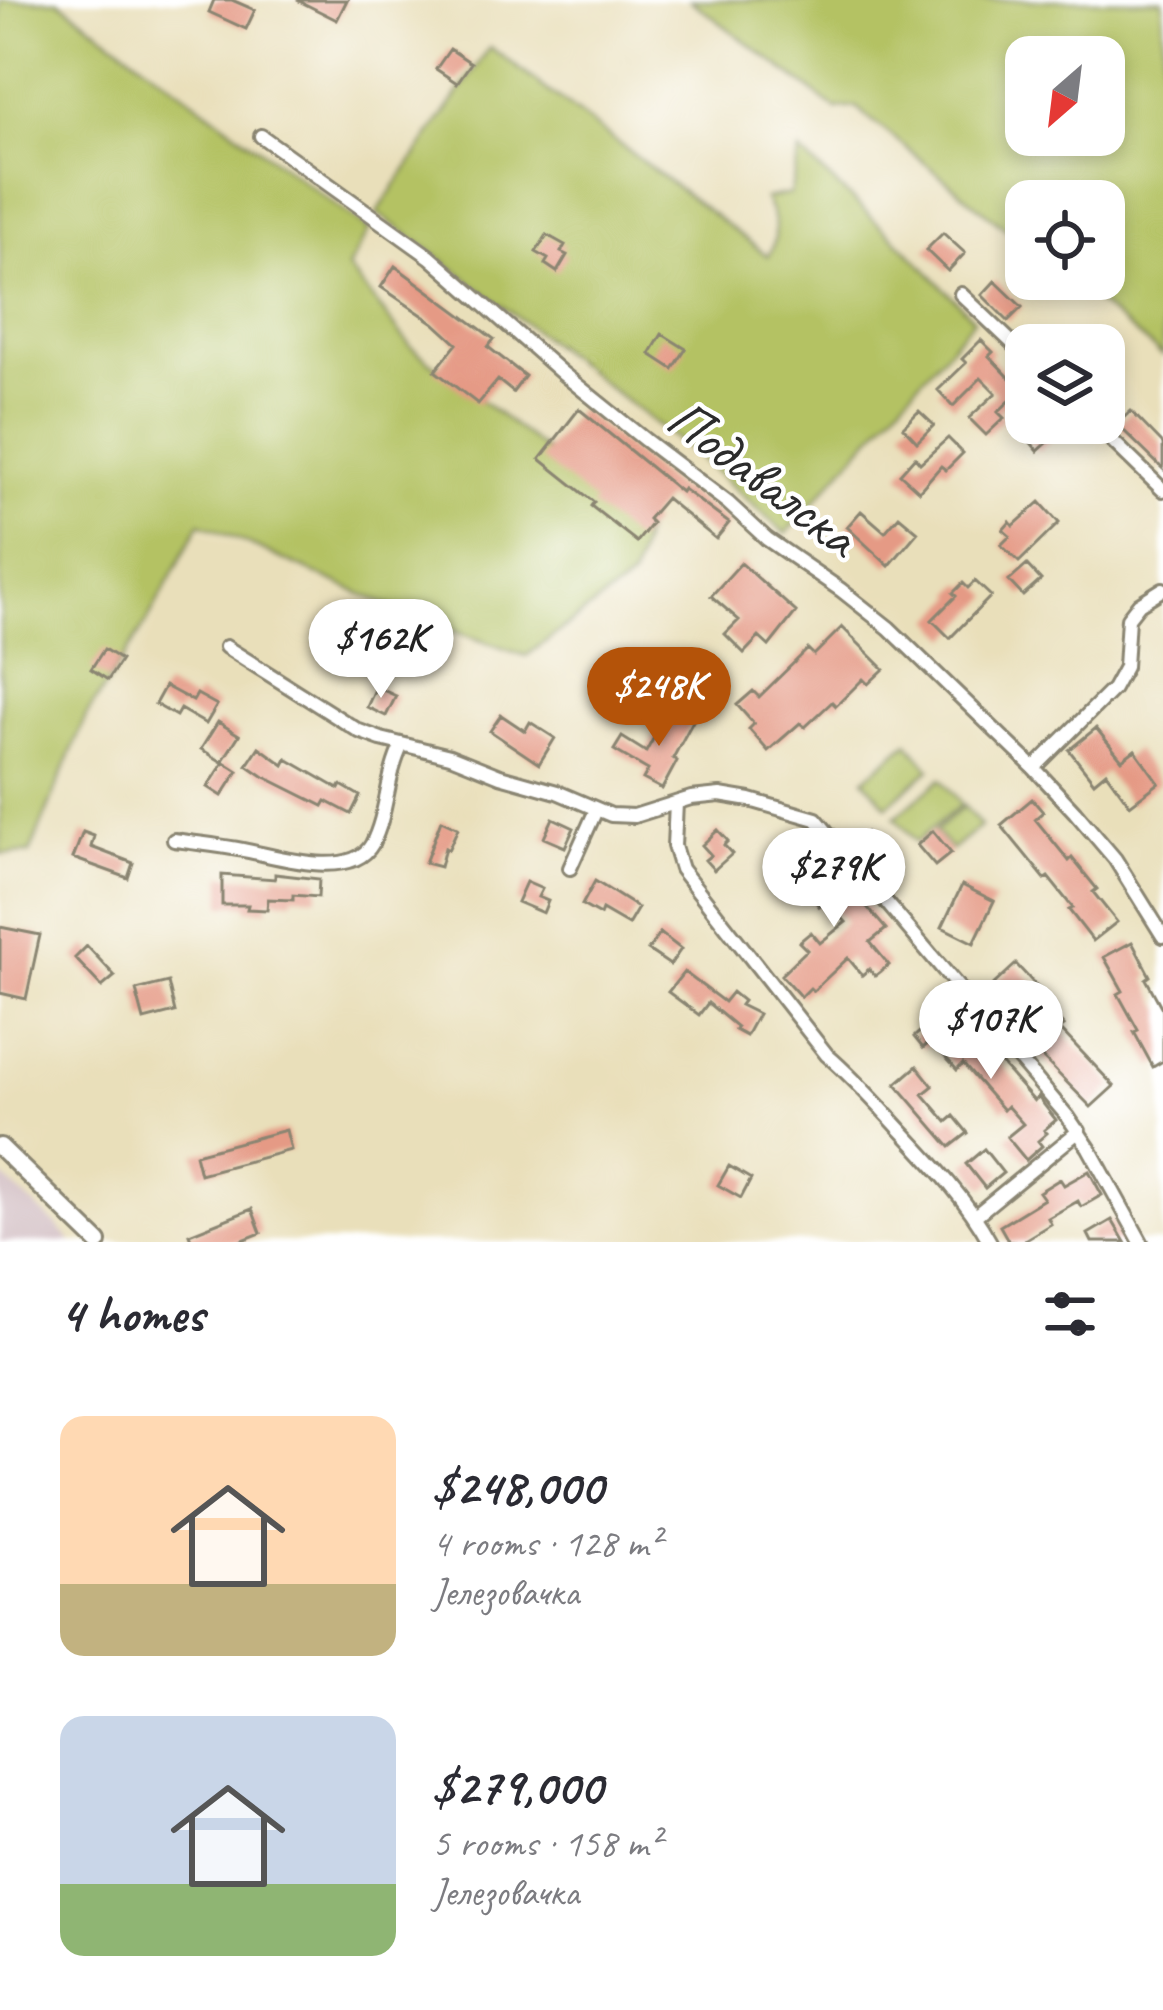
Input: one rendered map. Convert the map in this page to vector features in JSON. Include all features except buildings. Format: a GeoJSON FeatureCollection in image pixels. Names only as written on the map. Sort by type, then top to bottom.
{"type":"FeatureCollection","features":[{"type":"Feature","properties":{"kind":"main road"},"geometry":{"type":"LineString","coordinates":[[0,1147],[98,1242]]}},
{"type":"Feature","properties":{"kind":"street","name":"Подавалска"},"geometry":{"type":"LineString","coordinates":[[261,136],[430,257],[562,373],[767,539],[861,604],[917,653],[1034,768],[1115,859],[1163,936]]}},
{"type":"Feature","properties":{"kind":"street"},"geometry":{"type":"LineString","coordinates":[[962,294],[1005,336]]}},
{"type":"Feature","properties":{"kind":"street"},"geometry":{"type":"LineString","coordinates":[[1116,444],[1163,490]]}},
{"type":"Feature","properties":{"kind":"street"},"geometry":{"type":"LineString","coordinates":[[1034,768],[1113,689],[1125,667],[1128,618],[1139,604],[1163,589]]}},
{"type":"Feature","properties":{"kind":"street"},"geometry":{"type":"LineString","coordinates":[[226,647],[369,735],[450,756],[620,817],[700,796],[730,795],[816,819],[1079,1131],[1141,1242]]}},
{"type":"Feature","properties":{"kind":"street"},"geometry":{"type":"LineString","coordinates":[[174,840],[296,862],[332,863],[358,857],[375,837],[402,745]]}},
{"type":"Feature","properties":{"kind":"street"},"geometry":{"type":"LineString","coordinates":[[676,803],[674,846],[681,869],[827,1055],[935,1166],[990,1242]]}},
{"type":"Feature","properties":{"kind":"street"},"geometry":{"type":"LineString","coordinates":[[570,868],[596,810]]}},
{"type":"Feature","properties":{"kind":"street"},"geometry":{"type":"LineString","coordinates":[[975,1216],[1079,1131]]}},
{"type":"Feature","properties":{"kind":"shaded area"},"geometry":{"type":"Polygon","coordinates":[[[0,1174],[57,1226],[72,1242],[0,1242],[0,1174]]]}},
{"type":"Feature","properties":{"kind":"green space"},"geometry":{"type":"Polygon","coordinates":[[[0,0],[58,0],[369,230],[348,268],[411,347],[646,527],[632,578],[526,656],[419,619],[200,523],[147,622],[86,716],[30,853],[0,854],[0,0]]]}},
{"type":"Feature","properties":{"kind":"green space"},"geometry":{"type":"Polygon","coordinates":[[[690,0],[1163,0],[1163,356],[1093,300],[1125,300],[1125,180],[1005,180],[1005,228],[856,107],[836,109],[690,0]]]}},
{"type":"Feature","properties":{"kind":"green space"},"geometry":{"type":"Polygon","coordinates":[[[490,47],[768,256],[775,228],[765,199],[790,194],[800,152],[974,319],[786,534],[694,453],[377,213],[490,47]]]}},
{"type":"Feature","properties":{"kind":"green space"},"geometry":{"type":"Polygon","coordinates":[[[908,742],[930,769],[887,806],[864,779],[908,742]]]}},
{"type":"Feature","properties":{"kind":"green space"},"geometry":{"type":"Polygon","coordinates":[[[941,779],[962,804],[916,842],[895,817],[941,779]]]}},
{"type":"Feature","properties":{"kind":"green space"},"geometry":{"type":"Polygon","coordinates":[[[964,806],[981,826],[952,850],[935,831],[964,806]]]}}]}
